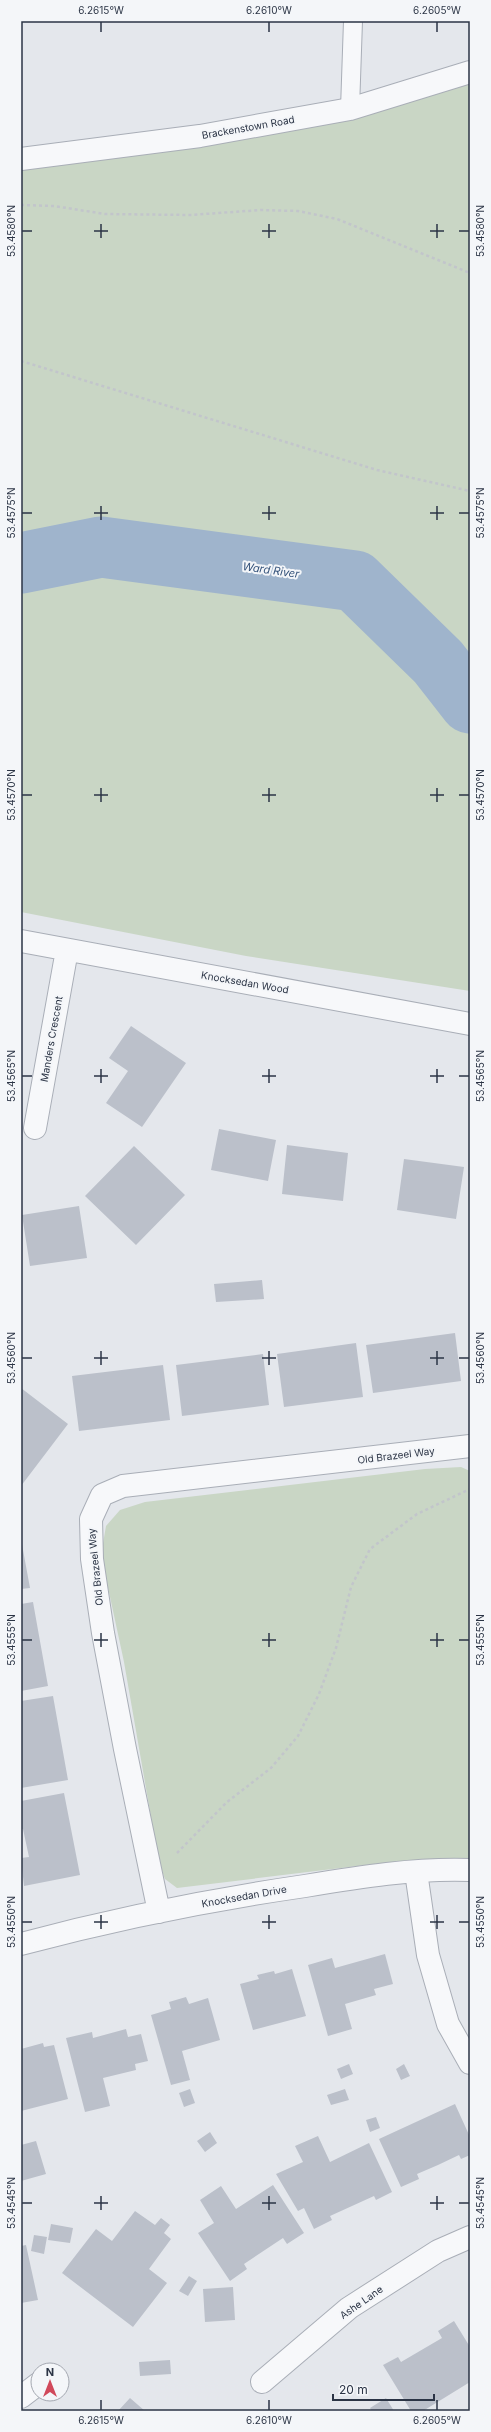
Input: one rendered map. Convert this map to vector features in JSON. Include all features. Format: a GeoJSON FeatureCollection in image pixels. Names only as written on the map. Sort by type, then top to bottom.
{"type":"FeatureCollection","features":[{"type":"Feature","properties":{"kind":"street","name":"Brackenstown Road"},"geometry":{"type":"LineString","coordinates":[[21,159],[200,136],[350,109],[470,72]]}},
{"type":"Feature","properties":{"kind":"street","name":"Knocksedan Wood"},"geometry":{"type":"LineString","coordinates":[[21,941],[470,1024]]}},
{"type":"Feature","properties":{"kind":"street","name":"Manders Crescent"},"geometry":{"type":"LineString","coordinates":[[36,1128],[67,950]]}},
{"type":"Feature","properties":{"kind":"street","name":"Old Brazeel Way"},"geometry":{"type":"LineString","coordinates":[[159,1912],[103,1633],[92,1559],[91,1519],[102,1495],[123,1486],[470,1446]]}},
{"type":"Feature","properties":{"kind":"street","name":"Knocksedan Drive"},"geometry":{"type":"LineString","coordinates":[[21,1944],[101,1922],[257,1893],[368,1876],[470,1870]]}},
{"type":"Feature","properties":{"kind":"street"},"geometry":{"type":"LineString","coordinates":[[416,1872],[428,1956],[448,2024],[470,2063]]}},
{"type":"Feature","properties":{"kind":"street","name":"Ashe Lane"},"geometry":{"type":"LineString","coordinates":[[262,2382],[349,2308],[438,2251],[470,2237]]}},
{"type":"Feature","properties":{"kind":"street"},"geometry":{"type":"LineString","coordinates":[[21,2398],[30,2391]]}},
{"type":"Feature","properties":{"kind":"lane"},"geometry":{"type":"LineString","coordinates":[[350,109],[353,21]]}},
{"type":"Feature","properties":{"kind":"path"},"geometry":{"type":"LineString","coordinates":[[21,205],[54,206],[106,214],[190,215],[260,210],[298,211],[337,219],[470,273]]}},
{"type":"Feature","properties":{"kind":"path"},"geometry":{"type":"LineString","coordinates":[[21,361],[376,470],[470,491]]}},
{"type":"Feature","properties":{"kind":"path"},"geometry":{"type":"LineString","coordinates":[[152,1880],[226,1802],[271,1768],[298,1736],[319,1694],[336,1648],[351,1587],[370,1549],[417,1514],[470,1490]]}},
{"type":"Feature","properties":{"kind":"green space"},"geometry":{"type":"Polygon","coordinates":[[[470,70],[470,991],[246,956],[21,912],[21,159],[329,113],[470,70]]]}},
{"type":"Feature","properties":{"kind":"green space"},"geometry":{"type":"Polygon","coordinates":[[[461,1467],[470,1471],[470,1859],[374,1864],[177,1888],[165,1879],[159,1863],[124,1662],[101,1555],[106,1526],[120,1510],[145,1502],[425,1469],[461,1467]]]}},
{"type":"Feature","properties":{"kind":"building"},"geometry":{"type":"Polygon","coordinates":[[[131,1026],[186,1063],[142,1127],[106,1103],[128,1071],[109,1058],[131,1026]]]}},
{"type":"Feature","properties":{"kind":"building"},"geometry":{"type":"Polygon","coordinates":[[[219,1129],[276,1140],[268,1181],[211,1170],[219,1129]]]}},
{"type":"Feature","properties":{"kind":"building"},"geometry":{"type":"Polygon","coordinates":[[[287,1145],[348,1153],[343,1201],[282,1194],[287,1145]]]}},
{"type":"Feature","properties":{"kind":"building"},"geometry":{"type":"Polygon","coordinates":[[[134,1146],[185,1195],[136,1245],[85,1196],[134,1146]]]}},
{"type":"Feature","properties":{"kind":"building"},"geometry":{"type":"Polygon","coordinates":[[[404,1159],[464,1167],[456,1219],[397,1210],[404,1159]]]}},
{"type":"Feature","properties":{"kind":"building"},"geometry":{"type":"Polygon","coordinates":[[[79,1206],[87,1258],[30,1266],[22,1215],[79,1206]]]}},
{"type":"Feature","properties":{"kind":"building"},"geometry":{"type":"Polygon","coordinates":[[[262,1280],[264,1299],[216,1302],[214,1284],[262,1280]]]}},
{"type":"Feature","properties":{"kind":"building"},"geometry":{"type":"Polygon","coordinates":[[[455,1333],[461,1381],[373,1393],[366,1345],[455,1333]]]}},
{"type":"Feature","properties":{"kind":"building"},"geometry":{"type":"Polygon","coordinates":[[[356,1343],[363,1397],[284,1407],[277,1354],[356,1343]]]}},
{"type":"Feature","properties":{"kind":"building"},"geometry":{"type":"Polygon","coordinates":[[[263,1354],[269,1405],[182,1416],[176,1365],[263,1354]]]}},
{"type":"Feature","properties":{"kind":"building"},"geometry":{"type":"Polygon","coordinates":[[[163,1365],[170,1420],[79,1431],[72,1376],[163,1365]]]}},
{"type":"Feature","properties":{"kind":"building"},"geometry":{"type":"Polygon","coordinates":[[[21,1388],[68,1424],[21,1486],[21,1388]]]}},
{"type":"Feature","properties":{"kind":"building"},"geometry":{"type":"Polygon","coordinates":[[[21,1539],[30,1588],[21,1589],[21,1539]]]}},
{"type":"Feature","properties":{"kind":"building"},"geometry":{"type":"Polygon","coordinates":[[[33,1602],[48,1686],[21,1691],[21,1604],[33,1602]]]}},
{"type":"Feature","properties":{"kind":"building"},"geometry":{"type":"Polygon","coordinates":[[[53,1696],[68,1780],[21,1788],[21,1701],[53,1696]]]}},
{"type":"Feature","properties":{"kind":"building"},"geometry":{"type":"Polygon","coordinates":[[[64,1793],[80,1875],[24,1886],[21,1858],[29,1857],[23,1829],[21,1829],[21,1801],[64,1793]]]}},
{"type":"Feature","properties":{"kind":"building"},"geometry":{"type":"Polygon","coordinates":[[[385,1954],[393,1984],[374,1989],[376,1995],[345,2004],[352,2029],[328,2036],[308,1965],[332,1958],[335,1968],[385,1954]]]}},
{"type":"Feature","properties":{"kind":"building"},"geometry":{"type":"Polygon","coordinates":[[[292,1969],[306,2016],[253,2030],[240,1984],[259,1979],[257,1975],[274,1971],[275,1974],[292,1969]]]}},
{"type":"Feature","properties":{"kind":"building"},"geometry":{"type":"Polygon","coordinates":[[[186,1997],[189,2004],[208,1998],[220,2040],[182,2051],[190,2080],[171,2085],[151,2015],[171,2009],[169,2002],[186,1997]]]}},
{"type":"Feature","properties":{"kind":"building"},"geometry":{"type":"Polygon","coordinates":[[[126,2029],[128,2037],[141,2034],[148,2061],[135,2064],[136,2070],[103,2078],[110,2106],[85,2112],[66,2038],[92,2032],[93,2038],[126,2029]]]}},
{"type":"Feature","properties":{"kind":"building"},"geometry":{"type":"Polygon","coordinates":[[[43,2043],[44,2047],[54,2045],[68,2099],[21,2111],[21,2049],[43,2043]]]}},
{"type":"Feature","properties":{"kind":"building"},"geometry":{"type":"Polygon","coordinates":[[[349,2064],[353,2074],[341,2079],[337,2069],[349,2064]]]}},
{"type":"Feature","properties":{"kind":"building"},"geometry":{"type":"Polygon","coordinates":[[[404,2064],[410,2076],[401,2080],[396,2069],[404,2064]]]}},
{"type":"Feature","properties":{"kind":"building"},"geometry":{"type":"Polygon","coordinates":[[[190,2089],[195,2103],[184,2107],[179,2093],[190,2089]]]}},
{"type":"Feature","properties":{"kind":"building"},"geometry":{"type":"Polygon","coordinates":[[[345,2089],[349,2100],[331,2105],[327,2095],[345,2089]]]}},
{"type":"Feature","properties":{"kind":"building"},"geometry":{"type":"Polygon","coordinates":[[[455,2104],[470,2137],[470,2155],[461,2159],[459,2155],[417,2174],[419,2179],[401,2187],[379,2139],[455,2104]]]}},
{"type":"Feature","properties":{"kind":"building"},"geometry":{"type":"Polygon","coordinates":[[[376,2117],[380,2128],[370,2132],[366,2120],[376,2117]]]}},
{"type":"Feature","properties":{"kind":"building"},"geometry":{"type":"Polygon","coordinates":[[[210,2132],[217,2143],[205,2152],[197,2141],[210,2132]]]}},
{"type":"Feature","properties":{"kind":"building"},"geometry":{"type":"Polygon","coordinates":[[[318,2136],[330,2162],[369,2143],[392,2192],[376,2200],[374,2196],[330,2216],[332,2220],[314,2229],[304,2208],[298,2211],[276,2174],[303,2162],[295,2146],[318,2136]]]}},
{"type":"Feature","properties":{"kind":"building"},"geometry":{"type":"Polygon","coordinates":[[[36,2141],[46,2174],[21,2181],[21,2145],[36,2141]]]}},
{"type":"Feature","properties":{"kind":"building"},"geometry":{"type":"Polygon","coordinates":[[[273,2185],[304,2233],[287,2244],[283,2238],[244,2264],[247,2269],[230,2281],[198,2233],[214,2223],[200,2200],[221,2186],[236,2209],[273,2185]]]}},
{"type":"Feature","properties":{"kind":"building"},"geometry":{"type":"Polygon","coordinates":[[[135,2211],[155,2225],[161,2218],[170,2225],[164,2233],[171,2239],[149,2269],[167,2283],[133,2327],[62,2273],[96,2229],[112,2241],[135,2211]]]}},
{"type":"Feature","properties":{"kind":"building"},"geometry":{"type":"Polygon","coordinates":[[[51,2224],[73,2228],[70,2243],[48,2240],[51,2224]]]}},
{"type":"Feature","properties":{"kind":"building"},"geometry":{"type":"Polygon","coordinates":[[[34,2235],[47,2237],[44,2254],[31,2251],[34,2235]]]}},
{"type":"Feature","properties":{"kind":"building"},"geometry":{"type":"Polygon","coordinates":[[[26,2245],[38,2300],[21,2303],[21,2246],[26,2245]]]}},
{"type":"Feature","properties":{"kind":"building"},"geometry":{"type":"Polygon","coordinates":[[[189,2276],[197,2281],[188,2296],[179,2291],[189,2276]]]}},
{"type":"Feature","properties":{"kind":"building"},"geometry":{"type":"Polygon","coordinates":[[[233,2287],[235,2320],[205,2322],[203,2289],[233,2287]]]}},
{"type":"Feature","properties":{"kind":"building"},"geometry":{"type":"Polygon","coordinates":[[[454,2321],[470,2347],[470,2382],[423,2411],[411,2411],[383,2365],[398,2357],[401,2362],[442,2338],[438,2331],[454,2321]]]}},
{"type":"Feature","properties":{"kind":"building"},"geometry":{"type":"Polygon","coordinates":[[[170,2360],[171,2374],[140,2376],[139,2362],[170,2360]]]}},
{"type":"Feature","properties":{"kind":"building"},"geometry":{"type":"Polygon","coordinates":[[[130,2398],[145,2411],[118,2411],[130,2398]]]}},
{"type":"Feature","properties":{"kind":"building"},"geometry":{"type":"Polygon","coordinates":[[[386,2398],[394,2411],[372,2411],[370,2408],[386,2398]]]}},
{"type":"Feature","properties":{"kind":"waterway","name":"Ward River"},"geometry":{"type":"LineString","coordinates":[[21,563],[101,547],[355,581],[438,662],[470,703]]}}]}
